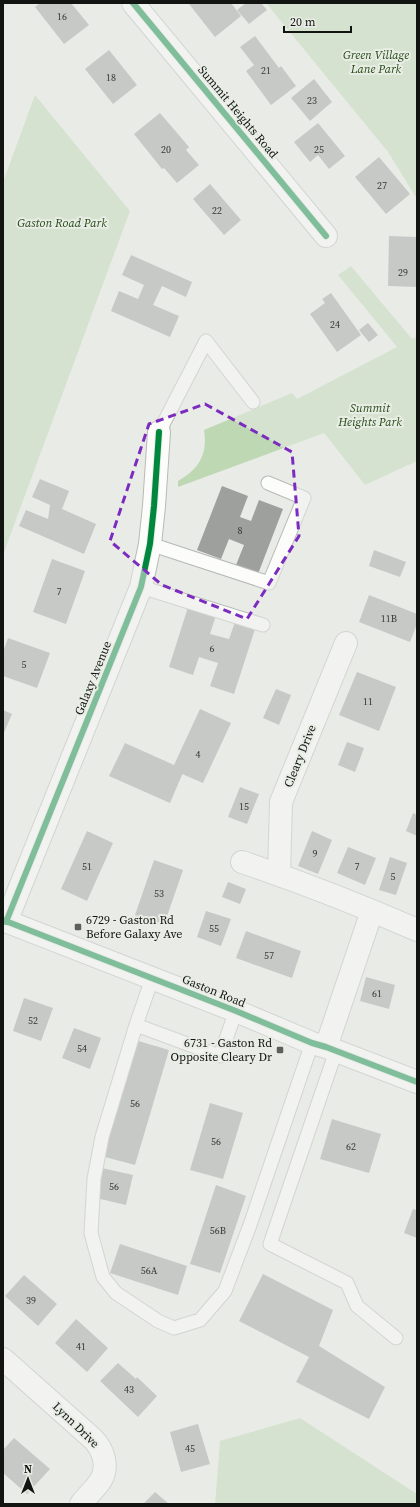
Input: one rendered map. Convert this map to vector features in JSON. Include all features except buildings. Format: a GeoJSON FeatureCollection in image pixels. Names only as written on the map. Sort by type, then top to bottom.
{"type":"FeatureCollection","features":[{"type":"Feature","properties":{"kind":"street","name":"Summit Heights Road"},"geometry":{"type":"LineString","coordinates":[[133,3],[326,236]]}},
{"type":"Feature","properties":{"kind":"street","name":"Galaxy Avenue"},"geometry":{"type":"LineString","coordinates":[[5,921],[141,587],[150,544],[159,432]]}},
{"type":"Feature","properties":{"kind":"street","name":"Cleary Drive"},"geometry":{"type":"LineString","coordinates":[[279,874],[281,802],[346,643]]}},
{"type":"Feature","properties":{"kind":"street"},"geometry":{"type":"LineString","coordinates":[[242,862],[279,874],[417,930]]}},
{"type":"Feature","properties":{"kind":"street"},"geometry":{"type":"LineString","coordinates":[[324,1047],[372,911]]}},
{"type":"Feature","properties":{"kind":"street","name":"Gaston Road"},"geometry":{"type":"LineString","coordinates":[[5,921],[324,1047],[417,1082]]}},
{"type":"Feature","properties":{"kind":"street","name":"Lynn Drive"},"geometry":{"type":"LineString","coordinates":[[3,1359],[93,1439],[101,1449],[104,1460],[104,1473],[102,1479],[81,1504]]}},
{"type":"Feature","properties":{"kind":"lane"},"geometry":{"type":"LineString","coordinates":[[159,432],[206,341],[253,402]]}},
{"type":"Feature","properties":{"kind":"lane"},"geometry":{"type":"LineString","coordinates":[[150,544],[269,583],[304,498],[268,483]]}},
{"type":"Feature","properties":{"kind":"lane"},"geometry":{"type":"LineString","coordinates":[[141,587],[263,625]]}},
{"type":"Feature","properties":{"kind":"lane"},"geometry":{"type":"LineString","coordinates":[[152,979],[136,1025],[102,1137],[94,1179],[91,1233],[103,1277],[116,1292],[158,1321],[174,1328],[200,1320],[225,1291],[250,1225],[324,1047]]}},
{"type":"Feature","properties":{"kind":"lane"},"geometry":{"type":"LineString","coordinates":[[136,1025],[220,1056],[236,1012]]}},
{"type":"Feature","properties":{"kind":"lane"},"geometry":{"type":"LineString","coordinates":[[324,1047],[270,1244],[347,1283],[357,1306],[396,1338]]}},
{"type":"Feature","properties":{"kind":"highlighted area"},"geometry":{"type":"Polygon","coordinates":[[[205,404],[292,452],[299,536],[247,619],[162,585],[110,541],[149,424],[205,404]]]}},
{"type":"Feature","properties":{"kind":"green space","name":"Green Village Lane Park"},"geometry":{"type":"Polygon","coordinates":[[[266,3],[417,3],[417,199],[388,152],[266,3]]]}},
{"type":"Feature","properties":{"kind":"green space","name":"Gaston Road Park"},"geometry":{"type":"Polygon","coordinates":[[[35,95],[130,211],[3,555],[3,182],[35,95]]]}},
{"type":"Feature","properties":{"kind":"green space","name":"Summit Heights Park"},"geometry":{"type":"Polygon","coordinates":[[[351,266],[412,339],[417,337],[417,461],[365,485],[324,433],[178,487],[178,481],[197,466],[203,454],[205,446],[204,430],[292,393],[297,399],[397,347],[338,275],[351,266]]]}},
{"type":"Feature","properties":{"kind":"green space"},"geometry":{"type":"Polygon","coordinates":[[[300,1418],[417,1494],[417,1504],[215,1504],[220,1441],[300,1418]]]}},
{"type":"Feature","properties":{"kind":"cycle path"},"geometry":{"type":"LineString","coordinates":[[133,3],[326,236]]}},
{"type":"Feature","properties":{"kind":"cycle path"},"geometry":{"type":"LineString","coordinates":[[6,922],[141,587],[150,544],[159,432]]}},
{"type":"Feature","properties":{"kind":"cycle path"},"geometry":{"type":"LineString","coordinates":[[3,920],[236,1011],[312,1043],[417,1082]]}},
{"type":"Feature","properties":{"kind":"place","name":"6729 - Gaston Rd Before Galaxy Ave"},"geometry":{"type":"Point","coordinates":[78,927]}},
{"type":"Feature","properties":{"kind":"place","name":"6731 - Gaston Rd Opposite Cleary Dr"},"geometry":{"type":"Point","coordinates":[280,1050]}}]}
